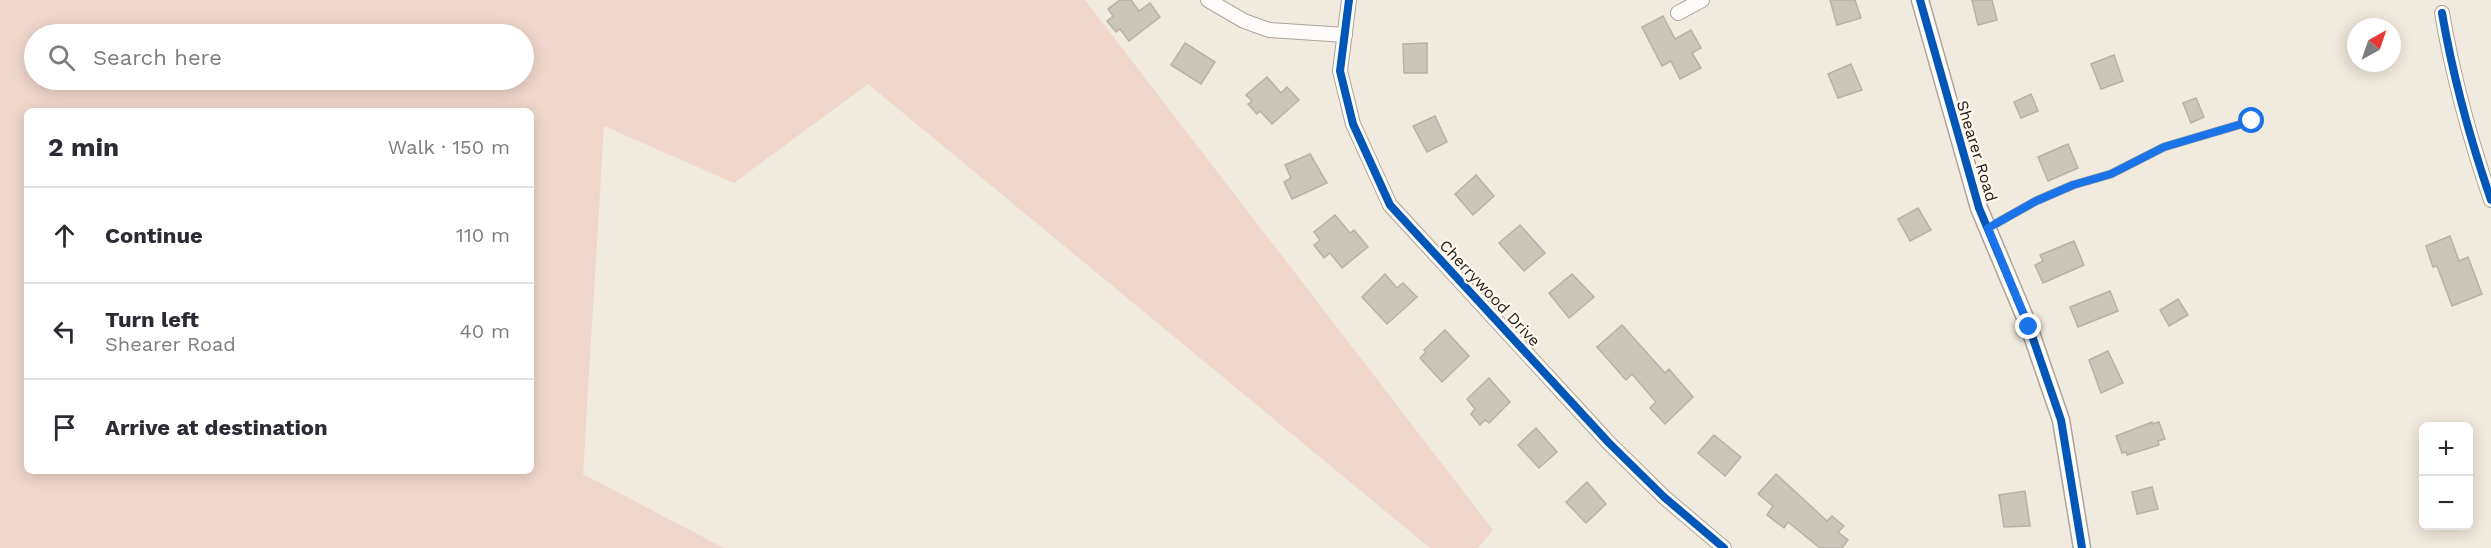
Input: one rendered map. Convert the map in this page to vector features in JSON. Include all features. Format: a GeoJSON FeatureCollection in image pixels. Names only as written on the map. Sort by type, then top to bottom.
{"type":"FeatureCollection","features":[{"type":"Feature","properties":{"kind":"street"},"geometry":{"type":"LineString","coordinates":[[1208,0],[1244,21],[1269,30],[1345,34]]}},
{"type":"Feature","properties":{"kind":"street","name":"Cherrywood Drive"},"geometry":{"type":"LineString","coordinates":[[1350,0],[1340,71],[1353,124],[1390,204],[1610,443],[1664,497],[1724,548]]}},
{"type":"Feature","properties":{"kind":"street"},"geometry":{"type":"LineString","coordinates":[[1678,13],[1702,0]]}},
{"type":"Feature","properties":{"kind":"street","name":"Shearer Road"},"geometry":{"type":"LineString","coordinates":[[1920,0],[1979,208],[2029,327],[2061,420],[2082,548]]}},
{"type":"Feature","properties":{"kind":"street"},"geometry":{"type":"LineString","coordinates":[[2442,13],[2471,144],[2491,200]]}},
{"type":"Feature","properties":{"kind":"lane"},"geometry":{"type":"LineString","coordinates":[[1988,228],[2036,201],[2073,185],[2111,174],[2164,147],[2252,121]]}},
{"type":"Feature","properties":{"kind":"shaded area"},"geometry":{"type":"Polygon","coordinates":[[[0,0],[1085,0],[1493,530],[1478,548],[1430,548],[868,84],[734,183],[604,126],[583,474],[724,548],[0,548],[0,0]]]}},
{"type":"Feature","properties":{"kind":"building"},"geometry":{"type":"Polygon","coordinates":[[[1120,0],[1131,0],[1139,11],[1150,3],[1160,17],[1129,41],[1120,29],[1116,32],[1107,21],[1113,16],[1108,9],[1120,0]]]}},
{"type":"Feature","properties":{"kind":"building"},"geometry":{"type":"Polygon","coordinates":[[[1830,0],[1855,0],[1861,18],[1837,25],[1830,0]]]}},
{"type":"Feature","properties":{"kind":"building"},"geometry":{"type":"Polygon","coordinates":[[[1972,0],[1992,0],[1997,20],[1978,25],[1972,0]]]}},
{"type":"Feature","properties":{"kind":"building"},"geometry":{"type":"Polygon","coordinates":[[[1663,16],[1675,39],[1691,30],[1701,48],[1692,53],[1701,68],[1680,79],[1671,61],[1662,66],[1642,27],[1663,16]]]}},
{"type":"Feature","properties":{"kind":"building"},"geometry":{"type":"Polygon","coordinates":[[[1185,43],[1215,62],[1201,84],[1171,65],[1185,43]]]}},
{"type":"Feature","properties":{"kind":"building"},"geometry":{"type":"Polygon","coordinates":[[[1427,43],[1427,73],[1404,73],[1403,44],[1427,43]]]}},
{"type":"Feature","properties":{"kind":"building"},"geometry":{"type":"Polygon","coordinates":[[[2114,55],[2123,81],[2101,89],[2091,64],[2114,55]]]}},
{"type":"Feature","properties":{"kind":"building"},"geometry":{"type":"Polygon","coordinates":[[[1851,64],[1862,90],[1838,98],[1828,74],[1851,64]]]}},
{"type":"Feature","properties":{"kind":"building"},"geometry":{"type":"Polygon","coordinates":[[[1267,77],[1281,93],[1287,87],[1299,100],[1272,124],[1260,111],[1257,114],[1248,104],[1252,101],[1246,95],[1267,77]]]}},
{"type":"Feature","properties":{"kind":"building"},"geometry":{"type":"Polygon","coordinates":[[[2031,94],[2038,111],[2021,118],[2014,102],[2031,94]]]}},
{"type":"Feature","properties":{"kind":"building"},"geometry":{"type":"Polygon","coordinates":[[[2196,98],[2204,117],[2191,123],[2183,103],[2196,98]]]}},
{"type":"Feature","properties":{"kind":"building"},"geometry":{"type":"Polygon","coordinates":[[[1435,116],[1447,142],[1427,152],[1413,126],[1435,116]]]}},
{"type":"Feature","properties":{"kind":"building"},"geometry":{"type":"Polygon","coordinates":[[[2068,144],[2078,168],[2048,181],[2038,157],[2068,144]]]}},
{"type":"Feature","properties":{"kind":"building"},"geometry":{"type":"Polygon","coordinates":[[[1310,154],[1327,183],[1292,199],[1284,182],[1291,178],[1285,165],[1310,154]]]}},
{"type":"Feature","properties":{"kind":"building"},"geometry":{"type":"Polygon","coordinates":[[[1476,175],[1494,196],[1473,215],[1455,194],[1476,175]]]}},
{"type":"Feature","properties":{"kind":"building"},"geometry":{"type":"Polygon","coordinates":[[[1918,208],[1931,230],[1910,241],[1898,219],[1918,208]]]}},
{"type":"Feature","properties":{"kind":"building"},"geometry":{"type":"Polygon","coordinates":[[[1335,215],[1350,233],[1354,230],[1368,247],[1342,268],[1330,253],[1324,258],[1314,245],[1320,240],[1314,232],[1335,215]]]}},
{"type":"Feature","properties":{"kind":"building"},"geometry":{"type":"Polygon","coordinates":[[[1520,225],[1545,253],[1524,271],[1499,243],[1520,225]]]}},
{"type":"Feature","properties":{"kind":"building"},"geometry":{"type":"Polygon","coordinates":[[[2450,236],[2459,261],[2468,257],[2482,294],[2452,306],[2437,266],[2433,267],[2426,246],[2450,236]]]}},
{"type":"Feature","properties":{"kind":"building"},"geometry":{"type":"Polygon","coordinates":[[[2074,241],[2084,265],[2043,283],[2035,265],[2043,261],[2040,255],[2074,241]]]}},
{"type":"Feature","properties":{"kind":"building"},"geometry":{"type":"Polygon","coordinates":[[[1385,274],[1397,288],[1403,283],[1417,297],[1387,324],[1362,297],[1385,274]]]}},
{"type":"Feature","properties":{"kind":"building"},"geometry":{"type":"Polygon","coordinates":[[[1572,274],[1594,297],[1569,318],[1549,293],[1572,274]]]}},
{"type":"Feature","properties":{"kind":"building"},"geometry":{"type":"Polygon","coordinates":[[[2110,291],[2118,311],[2078,327],[2070,307],[2110,291]]]}},
{"type":"Feature","properties":{"kind":"building"},"geometry":{"type":"Polygon","coordinates":[[[2178,299],[2188,315],[2169,326],[2160,310],[2178,299]]]}},
{"type":"Feature","properties":{"kind":"building"},"geometry":{"type":"Polygon","coordinates":[[[1622,325],[1665,373],[1669,369],[1693,397],[1665,424],[1650,408],[1656,402],[1632,374],[1626,380],[1597,347],[1622,325]]]}},
{"type":"Feature","properties":{"kind":"building"},"geometry":{"type":"Polygon","coordinates":[[[1445,330],[1469,356],[1442,382],[1420,358],[1426,352],[1424,350],[1445,330]]]}},
{"type":"Feature","properties":{"kind":"building"},"geometry":{"type":"Polygon","coordinates":[[[2108,351],[2123,383],[2101,393],[2089,360],[2108,351]]]}},
{"type":"Feature","properties":{"kind":"building"},"geometry":{"type":"Polygon","coordinates":[[[1489,378],[1510,402],[1489,423],[1485,420],[1480,425],[1471,414],[1475,409],[1467,399],[1489,378]]]}},
{"type":"Feature","properties":{"kind":"building"},"geometry":{"type":"Polygon","coordinates":[[[2152,422],[2152,424],[2159,422],[2165,439],[2158,441],[2159,445],[2127,455],[2126,452],[2122,453],[2116,436],[2152,422]]]}},
{"type":"Feature","properties":{"kind":"building"},"geometry":{"type":"Polygon","coordinates":[[[1536,428],[1557,452],[1539,468],[1518,445],[1536,428]]]}},
{"type":"Feature","properties":{"kind":"building"},"geometry":{"type":"Polygon","coordinates":[[[1714,435],[1741,457],[1725,476],[1698,453],[1714,435]]]}},
{"type":"Feature","properties":{"kind":"building"},"geometry":{"type":"Polygon","coordinates":[[[1776,474],[1827,521],[1832,516],[1844,526],[1838,532],[1848,540],[1842,548],[1820,548],[1788,522],[1784,528],[1767,515],[1773,506],[1758,494],[1776,474]]]}},
{"type":"Feature","properties":{"kind":"building"},"geometry":{"type":"Polygon","coordinates":[[[1587,482],[1606,504],[1586,523],[1566,502],[1587,482]]]}},
{"type":"Feature","properties":{"kind":"building"},"geometry":{"type":"Polygon","coordinates":[[[2152,487],[2158,509],[2137,514],[2132,492],[2152,487]]]}},
{"type":"Feature","properties":{"kind":"building"},"geometry":{"type":"Polygon","coordinates":[[[2025,491],[2030,526],[2004,527],[1999,495],[2025,491]]]}},
{"type":"Feature","properties":{"kind":"cycle path"},"geometry":{"type":"LineString","coordinates":[[1349,0],[1340,71],[1353,124],[1390,205],[1609,443],[1664,497],[1724,548]]}},
{"type":"Feature","properties":{"kind":"cycle path"},"geometry":{"type":"LineString","coordinates":[[1920,0],[1979,208],[2029,327],[2061,420],[2082,548]]}},
{"type":"Feature","properties":{"kind":"cycle path"},"geometry":{"type":"LineString","coordinates":[[2442,13],[2463,108],[2491,200]]}},
{"type":"Feature","properties":{"kind":"route"},"geometry":{"type":"LineString","coordinates":[[2029,327],[1988,228],[2036,201],[2073,185],[2111,174],[2164,147],[2252,121]]}}]}
